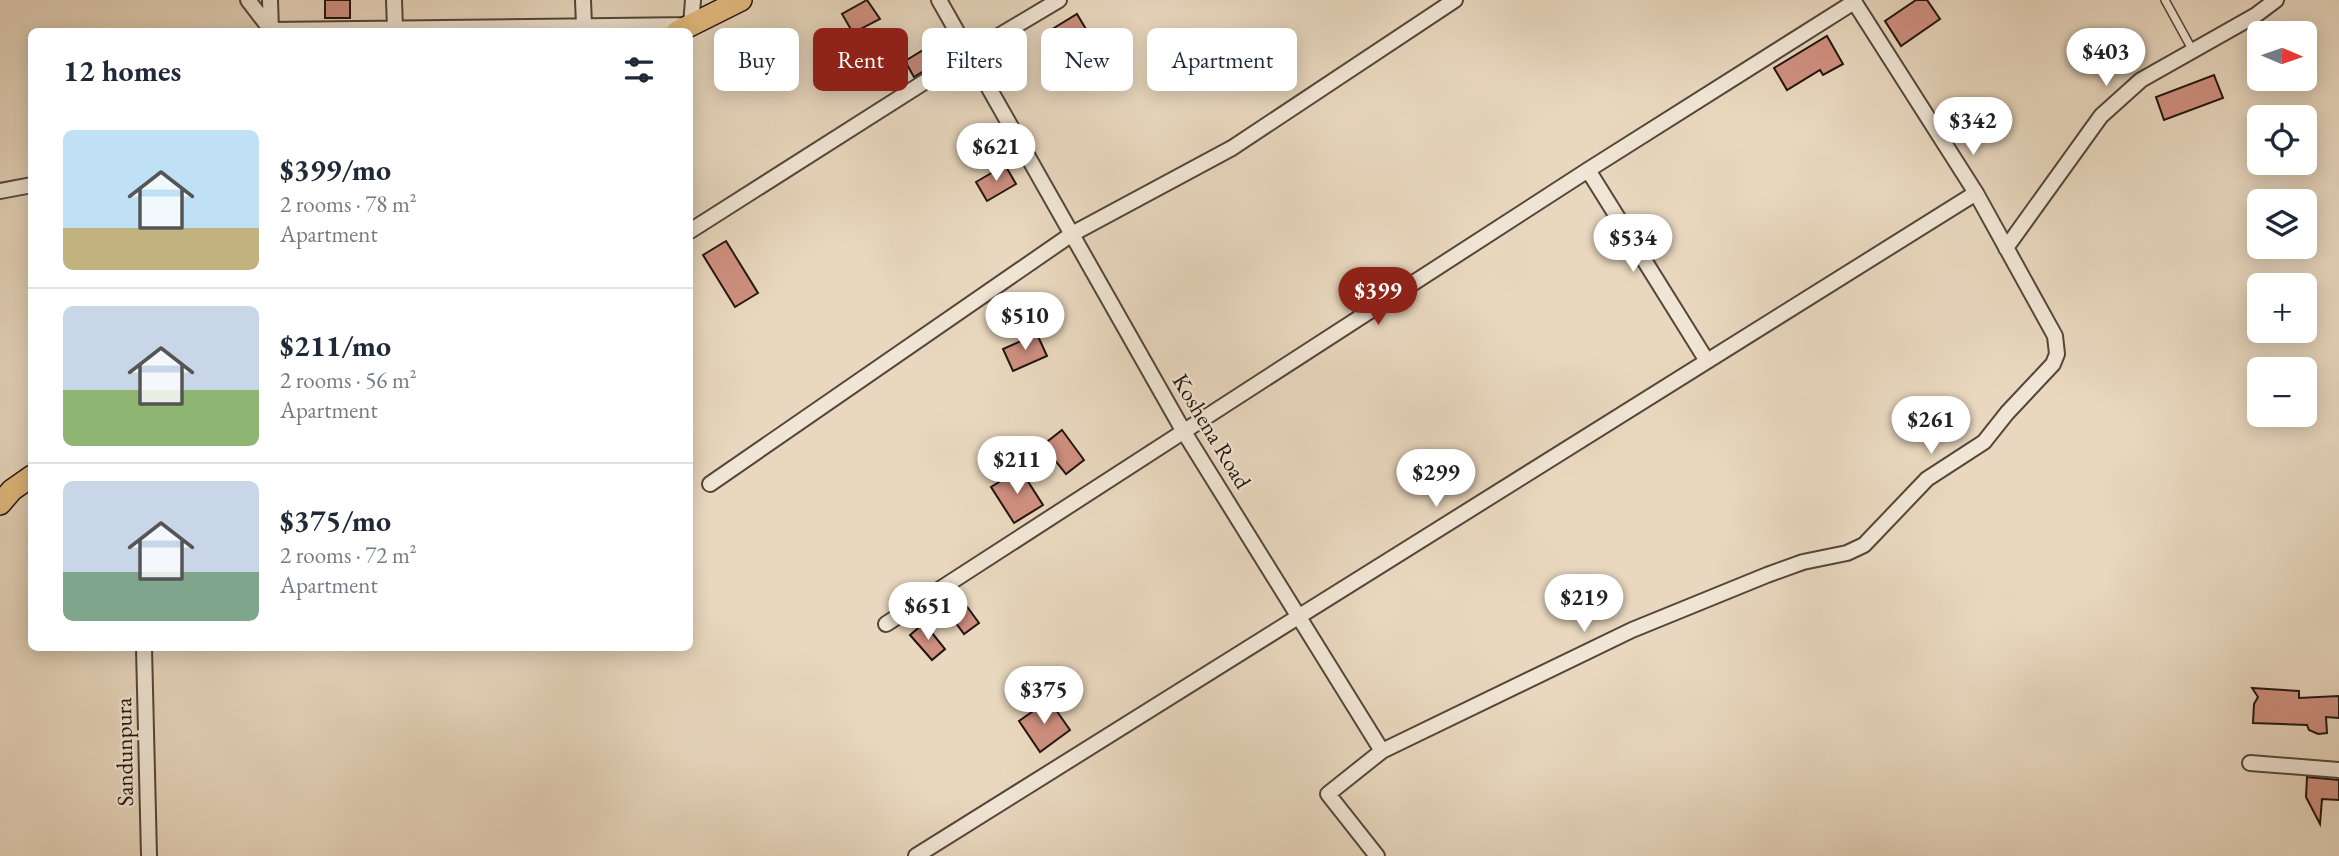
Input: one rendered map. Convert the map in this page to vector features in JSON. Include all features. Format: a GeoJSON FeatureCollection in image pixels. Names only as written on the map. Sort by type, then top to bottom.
{"type":"FeatureCollection","features":[{"type":"Feature","properties":{"kind":"main road"},"geometry":{"type":"LineString","coordinates":[[684,28],[741,0]]}},
{"type":"Feature","properties":{"kind":"main road"},"geometry":{"type":"LineString","coordinates":[[0,504],[12,490],[28,479]]}},
{"type":"Feature","properties":{"kind":"street"},"geometry":{"type":"LineString","coordinates":[[248,0],[269,28]]}},
{"type":"Feature","properties":{"kind":"street"},"geometry":{"type":"LineString","coordinates":[[270,0],[271,28]]}},
{"type":"Feature","properties":{"kind":"street"},"geometry":{"type":"LineString","coordinates":[[394,0],[395,28],[584,25],[684,28],[692,0]]}},
{"type":"Feature","properties":{"kind":"street"},"geometry":{"type":"LineString","coordinates":[[583,0],[584,25]]}},
{"type":"Feature","properties":{"kind":"street","name":"Koshena Road"},"geometry":{"type":"LineString","coordinates":[[939,0],[955,28]]}},
{"type":"Feature","properties":{"kind":"street"},"geometry":{"type":"LineString","coordinates":[[1012,28],[1059,0]]}},
{"type":"Feature","properties":{"kind":"street"},"geometry":{"type":"LineString","coordinates":[[710,484],[1072,234],[1232,148],[1455,0]]}},
{"type":"Feature","properties":{"kind":"street"},"geometry":{"type":"LineString","coordinates":[[2006,248],[2101,116],[2141,80],[2256,15],[2276,0]]}},
{"type":"Feature","properties":{"kind":"street"},"geometry":{"type":"LineString","coordinates":[[886,624],[1854,1],[1976,193],[2055,336],[2057,354],[2053,364],[1984,442],[1927,479],[1864,545],[1767,575],[1632,630],[1382,751],[1328,794],[1377,856]]}},
{"type":"Feature","properties":{"kind":"street"},"geometry":{"type":"LineString","coordinates":[[693,228],[922,83]]}},
{"type":"Feature","properties":{"kind":"street","name":"Koshena Road"},"geometry":{"type":"LineString","coordinates":[[991,91],[1184,432],[1382,751]]}},
{"type":"Feature","properties":{"kind":"street"},"geometry":{"type":"LineString","coordinates":[[1588,170],[1707,361]]}},
{"type":"Feature","properties":{"kind":"street"},"geometry":{"type":"LineString","coordinates":[[0,191],[28,186]]}},
{"type":"Feature","properties":{"kind":"street"},"geometry":{"type":"LineString","coordinates":[[916,856],[1976,193]]}},
{"type":"Feature","properties":{"kind":"street","name":"Sandunpura"},"geometry":{"type":"LineString","coordinates":[[144,651],[149,856]]}},
{"type":"Feature","properties":{"kind":"street"},"geometry":{"type":"LineString","coordinates":[[2250,763],[2339,770]]}},
{"type":"Feature","properties":{"kind":"lane"},"geometry":{"type":"LineString","coordinates":[[2165,0],[2193,51]]}},
{"type":"Feature","properties":{"kind":"building"},"geometry":{"type":"Polygon","coordinates":[[[325,0],[350,0],[350,18],[325,18],[325,0]]]}},
{"type":"Feature","properties":{"kind":"building"},"geometry":{"type":"Polygon","coordinates":[[[867,0],[880,19],[863,28],[850,28],[842,14],[867,0]]]}},
{"type":"Feature","properties":{"kind":"building"},"geometry":{"type":"Polygon","coordinates":[[[1916,0],[1927,0],[1940,19],[1901,46],[1885,21],[1916,0]]]}},
{"type":"Feature","properties":{"kind":"building"},"geometry":{"type":"Polygon","coordinates":[[[1077,14],[1085,28],[1054,28],[1077,14]]]}},
{"type":"Feature","properties":{"kind":"building"},"geometry":{"type":"Polygon","coordinates":[[[1827,36],[1843,64],[1823,75],[1820,70],[1787,90],[1774,68],[1827,36]]]}},
{"type":"Feature","properties":{"kind":"building"},"geometry":{"type":"Polygon","coordinates":[[[922,51],[922,72],[914,77],[908,66],[908,59],[922,51]]]}},
{"type":"Feature","properties":{"kind":"building"},"geometry":{"type":"Polygon","coordinates":[[[2214,75],[2223,98],[2164,120],[2156,97],[2214,75]]]}},
{"type":"Feature","properties":{"kind":"building"},"geometry":{"type":"Polygon","coordinates":[[[1005,165],[1016,184],[987,201],[976,182],[1005,165]]]}},
{"type":"Feature","properties":{"kind":"building"},"geometry":{"type":"Polygon","coordinates":[[[726,241],[758,293],[735,307],[703,255],[726,241]]]}},
{"type":"Feature","properties":{"kind":"building"},"geometry":{"type":"Polygon","coordinates":[[[1037,334],[1047,356],[1013,371],[1003,349],[1037,334]]]}},
{"type":"Feature","properties":{"kind":"building"},"geometry":{"type":"Polygon","coordinates":[[[1062,430],[1084,460],[1066,474],[1043,445],[1062,430]]]}},
{"type":"Feature","properties":{"kind":"building"},"geometry":{"type":"Polygon","coordinates":[[[1020,469],[1043,505],[1014,523],[991,487],[1020,469]]]}},
{"type":"Feature","properties":{"kind":"building"},"geometry":{"type":"Polygon","coordinates":[[[957,593],[979,623],[964,634],[942,604],[957,593]]]}},
{"type":"Feature","properties":{"kind":"building"},"geometry":{"type":"Polygon","coordinates":[[[924,623],[945,649],[932,660],[910,635],[924,623]]]}},
{"type":"Feature","properties":{"kind":"building"},"geometry":{"type":"Polygon","coordinates":[[[2252,688],[2299,691],[2299,698],[2339,696],[2339,718],[2326,717],[2327,733],[2318,734],[2309,730],[2307,725],[2253,723],[2254,704],[2258,697],[2252,688]]]}},
{"type":"Feature","properties":{"kind":"building"},"geometry":{"type":"Polygon","coordinates":[[[1049,700],[1070,730],[1040,752],[1019,721],[1049,700]]]}},
{"type":"Feature","properties":{"kind":"building"},"geometry":{"type":"Polygon","coordinates":[[[2307,777],[2339,780],[2339,800],[2322,799],[2320,824],[2306,797],[2307,777]]]}}]}
